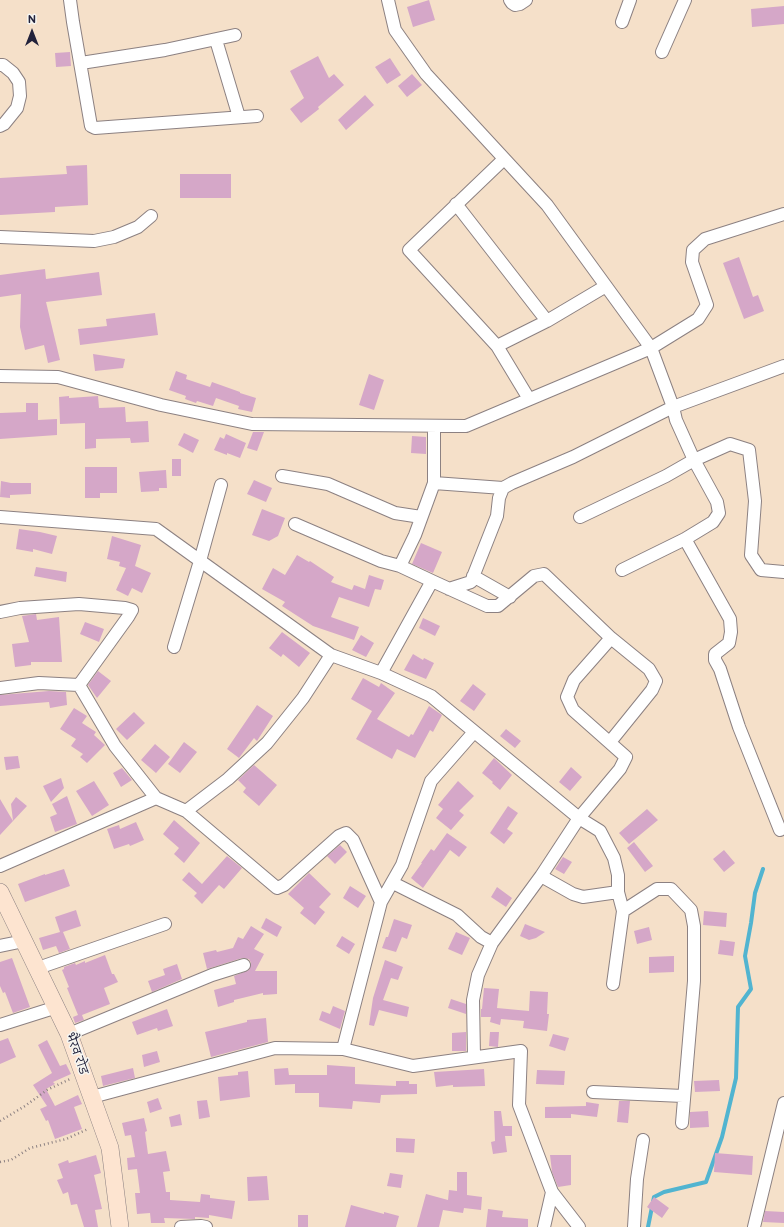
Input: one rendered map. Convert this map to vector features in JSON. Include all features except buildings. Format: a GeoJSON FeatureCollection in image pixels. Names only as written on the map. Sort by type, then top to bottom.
{"type":"FeatureCollection","features":[{"type":"Feature","properties":{"kind":"main road","name":"भैरव रोड"},"geometry":{"type":"LineString","coordinates":[[0,892],[57,1007],[69,1034],[92,1097],[110,1148],[120,1227]]}},
{"type":"Feature","properties":{"kind":"street"},"geometry":{"type":"LineString","coordinates":[[70,0],[91,126],[95,128],[258,116]]}},
{"type":"Feature","properties":{"kind":"street"},"geometry":{"type":"LineString","coordinates":[[388,0],[394,30],[426,74],[547,205],[651,348],[674,407],[676,420],[694,460],[717,502],[718,513],[713,522],[685,539],[622,570]]}},
{"type":"Feature","properties":{"kind":"street"},"geometry":{"type":"LineString","coordinates":[[510,0],[512,3],[520,4],[526,0]]}},
{"type":"Feature","properties":{"kind":"street"},"geometry":{"type":"LineString","coordinates":[[622,22],[630,0]]}},
{"type":"Feature","properties":{"kind":"street"},"geometry":{"type":"LineString","coordinates":[[662,52],[685,0]]}},
{"type":"Feature","properties":{"kind":"street"},"geometry":{"type":"LineString","coordinates":[[81,62],[165,50],[235,35]]}},
{"type":"Feature","properties":{"kind":"street"},"geometry":{"type":"LineString","coordinates":[[216,40],[239,117]]}},
{"type":"Feature","properties":{"kind":"street"},"geometry":{"type":"LineString","coordinates":[[0,65],[3,65],[13,73],[19,82],[20,96],[17,108],[4,124],[0,126]]}},
{"type":"Feature","properties":{"kind":"street"},"geometry":{"type":"LineString","coordinates":[[504,159],[409,250],[497,346],[529,399]]}},
{"type":"Feature","properties":{"kind":"street"},"geometry":{"type":"LineString","coordinates":[[456,204],[547,321]]}},
{"type":"Feature","properties":{"kind":"street"},"geometry":{"type":"LineString","coordinates":[[0,376],[58,377],[161,405],[252,424],[466,426],[651,348],[698,319],[707,305],[692,262],[693,250],[705,240],[784,214]]}},
{"type":"Feature","properties":{"kind":"street"},"geometry":{"type":"LineString","coordinates":[[0,237],[94,240],[114,237],[138,227],[151,216]]}},
{"type":"Feature","properties":{"kind":"street"},"geometry":{"type":"LineString","coordinates":[[497,346],[547,321],[606,286]]}},
{"type":"Feature","properties":{"kind":"street"},"geometry":{"type":"LineString","coordinates":[[434,483],[503,488],[573,457],[674,407],[784,366]]}},
{"type":"Feature","properties":{"kind":"street"},"geometry":{"type":"LineString","coordinates":[[400,566],[415,535],[434,483],[434,426]]}},
{"type":"Feature","properties":{"kind":"street"},"geometry":{"type":"LineString","coordinates":[[580,517],[666,476],[694,460],[730,444],[749,450],[755,501],[751,555],[761,570],[784,572]]}},
{"type":"Feature","properties":{"kind":"street"},"geometry":{"type":"LineString","coordinates":[[282,476],[328,484],[395,513],[421,517]]}},
{"type":"Feature","properties":{"kind":"street"},"geometry":{"type":"LineString","coordinates":[[174,647],[221,485]]}},
{"type":"Feature","properties":{"kind":"street"},"geometry":{"type":"LineString","coordinates":[[449,589],[470,582],[497,516],[499,498],[503,488]]}},
{"type":"Feature","properties":{"kind":"street"},"geometry":{"type":"LineString","coordinates":[[0,517],[156,529],[331,655],[381,673],[431,696],[578,818],[600,832],[614,858],[618,875],[618,892],[623,911],[613,984]]}},
{"type":"Feature","properties":{"kind":"street"},"geometry":{"type":"LineString","coordinates":[[295,524],[381,561],[400,566],[487,606],[498,606],[534,576],[544,574],[611,638],[649,669],[656,681],[652,690],[610,742]]}},
{"type":"Feature","properties":{"kind":"street"},"geometry":{"type":"LineString","coordinates":[[685,539],[730,619],[731,632],[729,643],[715,654],[715,660],[720,669],[739,727],[780,830]]}},
{"type":"Feature","properties":{"kind":"street"},"geometry":{"type":"LineString","coordinates":[[473,576],[510,596]]}},
{"type":"Feature","properties":{"kind":"street"},"geometry":{"type":"LineString","coordinates":[[381,673],[432,581]]}},
{"type":"Feature","properties":{"kind":"street"},"geometry":{"type":"LineString","coordinates":[[0,612],[20,608],[79,604],[132,610],[80,685]]}},
{"type":"Feature","properties":{"kind":"street"},"geometry":{"type":"LineString","coordinates":[[474,1057],[474,1000],[478,975],[492,943],[542,876],[578,818],[620,769],[626,757],[573,710],[567,697],[574,680],[611,638]]}},
{"type":"Feature","properties":{"kind":"street"},"geometry":{"type":"LineString","coordinates":[[186,811],[228,779],[267,743],[303,698],[331,655]]}},
{"type":"Feature","properties":{"kind":"street"},"geometry":{"type":"LineString","coordinates":[[0,688],[38,683],[80,685]]}},
{"type":"Feature","properties":{"kind":"street"},"geometry":{"type":"LineString","coordinates":[[80,685],[115,746],[156,798],[186,811],[277,888],[284,885],[339,836],[346,833],[353,840],[381,902]]}},
{"type":"Feature","properties":{"kind":"street"},"geometry":{"type":"LineString","coordinates":[[343,1049],[381,902],[402,865],[431,781],[474,732]]}},
{"type":"Feature","properties":{"kind":"street"},"geometry":{"type":"LineString","coordinates":[[0,866],[156,798]]}},
{"type":"Feature","properties":{"kind":"street"},"geometry":{"type":"LineString","coordinates":[[542,876],[573,894],[583,897],[618,892]]}},
{"type":"Feature","properties":{"kind":"street"},"geometry":{"type":"LineString","coordinates":[[393,883],[456,915],[481,937],[492,943]]}},
{"type":"Feature","properties":{"kind":"street"},"geometry":{"type":"LineString","coordinates":[[623,911],[657,889],[671,889],[691,910],[694,926],[694,981],[683,1096],[682,1123]]}},
{"type":"Feature","properties":{"kind":"street"},"geometry":{"type":"LineString","coordinates":[[38,968],[165,924]]}},
{"type":"Feature","properties":{"kind":"street"},"geometry":{"type":"LineString","coordinates":[[0,946],[24,941]]}},
{"type":"Feature","properties":{"kind":"street"},"geometry":{"type":"LineString","coordinates":[[69,1034],[212,975],[244,965]]}},
{"type":"Feature","properties":{"kind":"street"},"geometry":{"type":"LineString","coordinates":[[0,1025],[57,1007]]}},
{"type":"Feature","properties":{"kind":"street"},"geometry":{"type":"LineString","coordinates":[[92,1097],[275,1048],[343,1049],[413,1066],[521,1051],[519,1106],[552,1192],[579,1227]]}},
{"type":"Feature","properties":{"kind":"street"},"geometry":{"type":"LineString","coordinates":[[593,1092],[683,1096]]}},
{"type":"Feature","properties":{"kind":"street"},"geometry":{"type":"LineString","coordinates":[[754,1227],[784,1103]]}},
{"type":"Feature","properties":{"kind":"street"},"geometry":{"type":"LineString","coordinates":[[634,1227],[637,1179],[643,1140]]}},
{"type":"Feature","properties":{"kind":"street"},"geometry":{"type":"LineString","coordinates":[[544,1227],[552,1192]]}},
{"type":"Feature","properties":{"kind":"street"},"geometry":{"type":"LineString","coordinates":[[181,1227],[206,1227]]}},
{"type":"Feature","properties":{"kind":"path"},"geometry":{"type":"LineString","coordinates":[[0,1121],[25,1106],[47,1090],[83,1073]]}},
{"type":"Feature","properties":{"kind":"path"},"geometry":{"type":"LineString","coordinates":[[0,1162],[11,1160],[30,1148],[66,1140],[101,1123]]}},
{"type":"Feature","properties":{"kind":"waterway"},"geometry":{"type":"LineString","coordinates":[[648,1227],[654,1197],[664,1192],[706,1182],[722,1137],[736,1078],[738,1007],[751,989],[745,956],[755,893],[763,869]]}}]}
